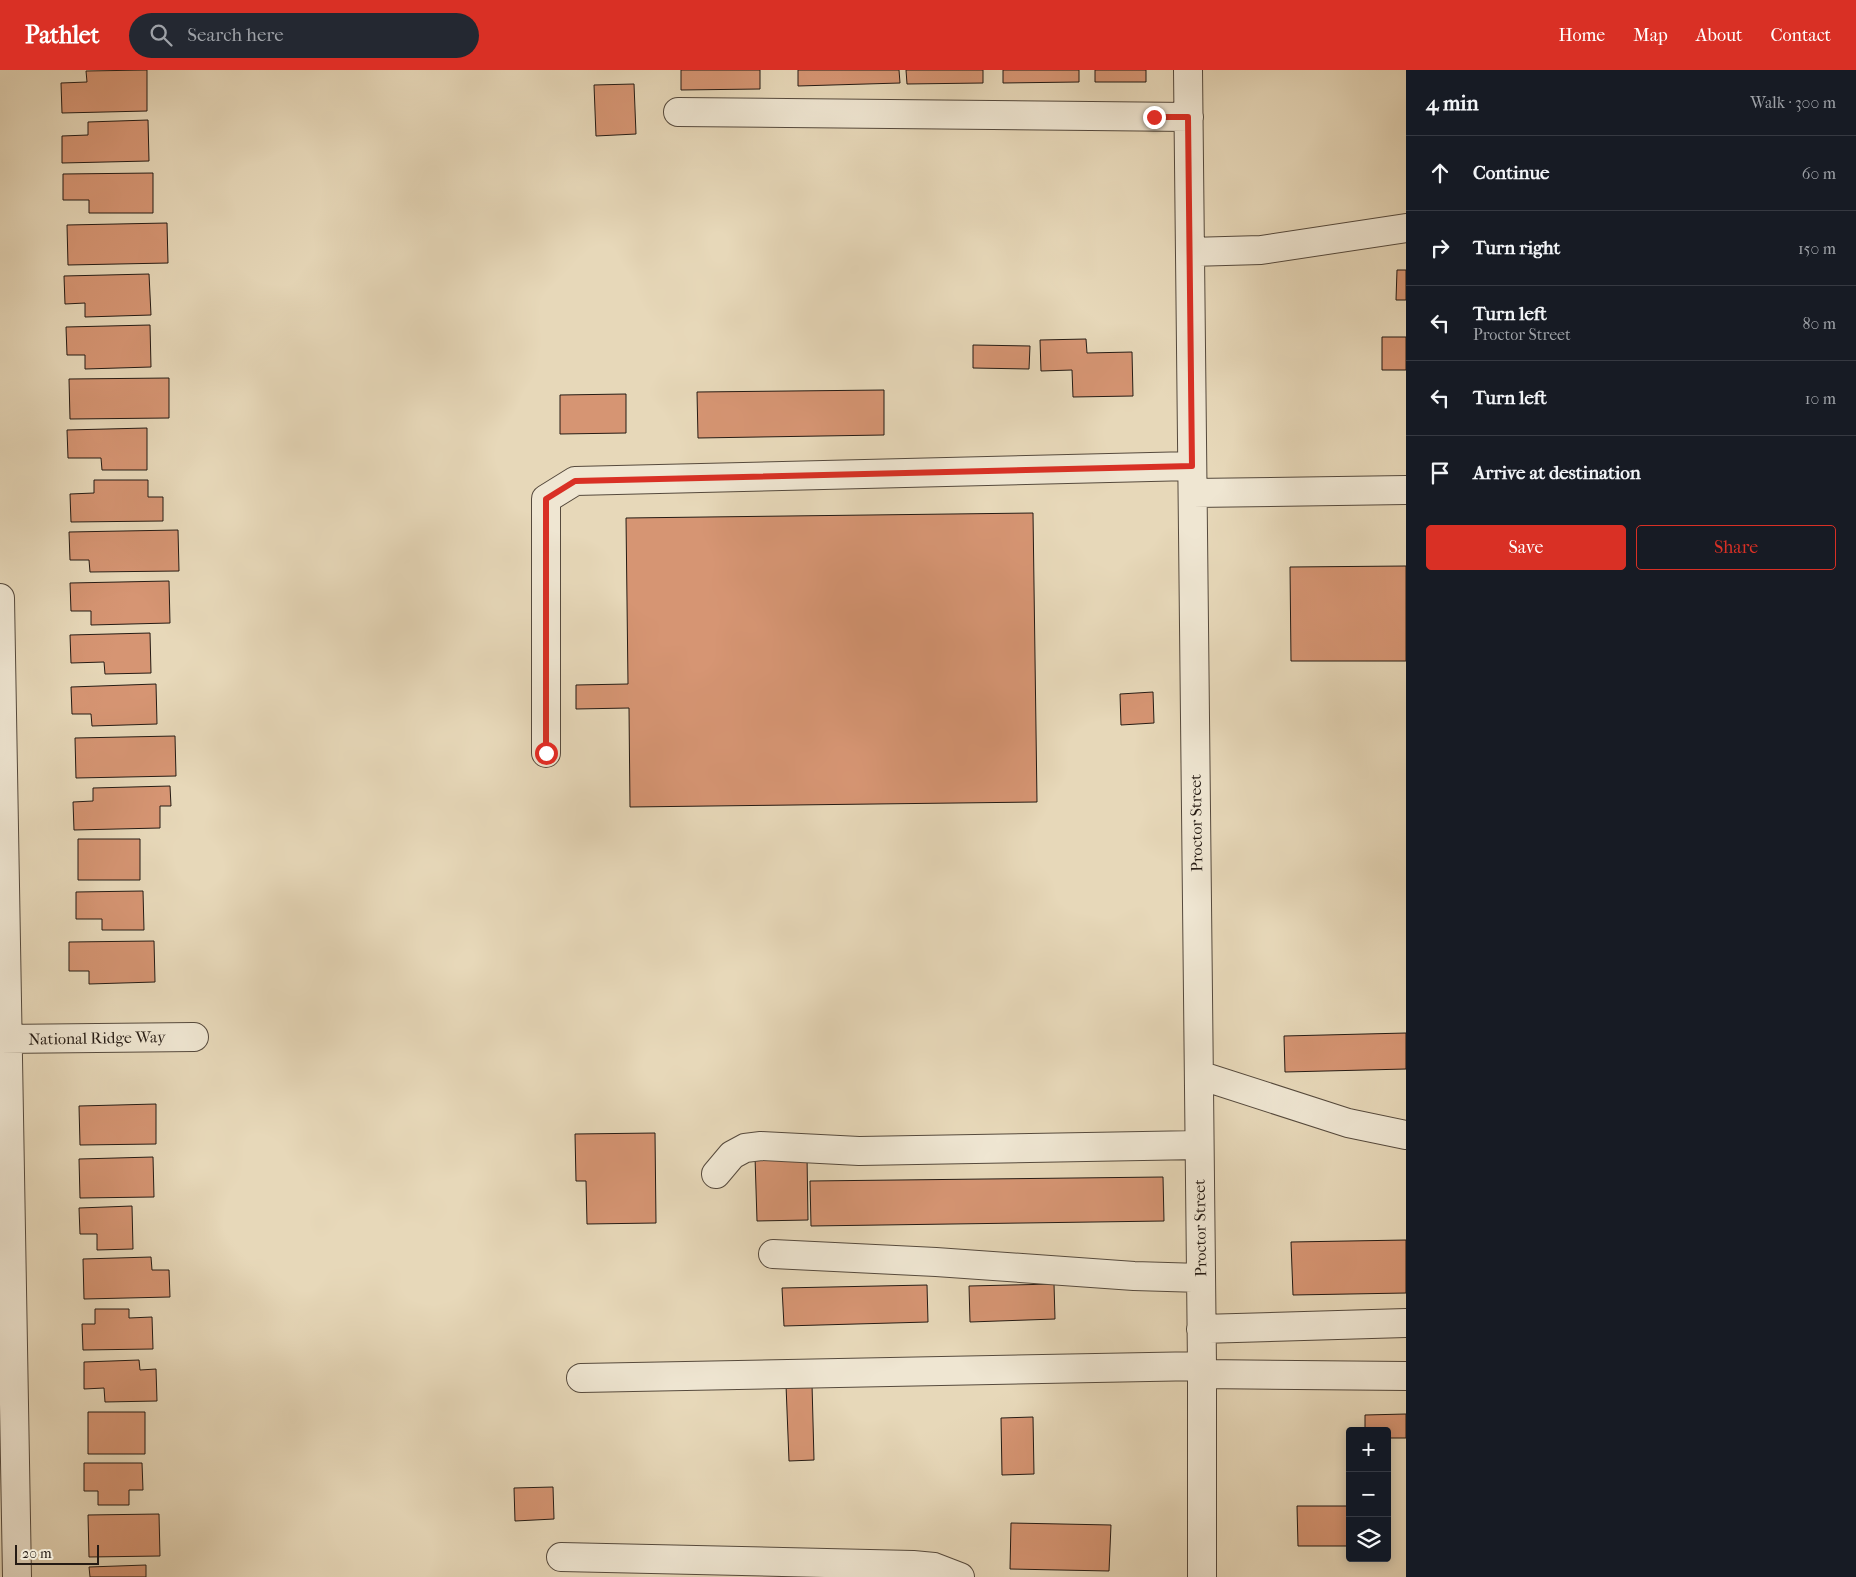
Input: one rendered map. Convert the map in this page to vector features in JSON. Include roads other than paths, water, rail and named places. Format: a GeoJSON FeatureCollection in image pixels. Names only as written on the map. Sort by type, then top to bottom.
{"type":"FeatureCollection","features":[{"type":"Feature","properties":{"kind":"street","name":"Proctor Street"},"geometry":{"type":"LineString","coordinates":[[1188,70],[1200,1145],[1202,1577]]}},
{"type":"Feature","properties":{"kind":"street"},"geometry":{"type":"LineString","coordinates":[[678,112],[1188,117]]}},
{"type":"Feature","properties":{"kind":"street"},"geometry":{"type":"LineString","coordinates":[[1190,252],[1261,250],[1406,228]]}},
{"type":"Feature","properties":{"kind":"street"},"geometry":{"type":"LineString","coordinates":[[546,753],[546,499],[575,481],[1192,480],[1406,490]]}},
{"type":"Feature","properties":{"kind":"street"},"geometry":{"type":"LineString","coordinates":[[0,598],[4,1039],[17,1577]]}},
{"type":"Feature","properties":{"kind":"street","name":"National Ridge Way"},"geometry":{"type":"LineString","coordinates":[[4,1039],[194,1037]]}},
{"type":"Feature","properties":{"kind":"street"},"geometry":{"type":"LineString","coordinates":[[1199,1075],[1348,1123],[1406,1135]]}},
{"type":"Feature","properties":{"kind":"street"},"geometry":{"type":"LineString","coordinates":[[716,1174],[732,1155],[744,1148],[761,1146],[859,1151],[1200,1145]]}},
{"type":"Feature","properties":{"kind":"street"},"geometry":{"type":"LineString","coordinates":[[773,1254],[936,1262],[1134,1276],[1201,1278]]}},
{"type":"Feature","properties":{"kind":"street"},"geometry":{"type":"LineString","coordinates":[[1201,1330],[1406,1323]]}},
{"type":"Feature","properties":{"kind":"street"},"geometry":{"type":"LineString","coordinates":[[581,1378],[1202,1370],[1406,1376]]}},
{"type":"Feature","properties":{"kind":"street"},"geometry":{"type":"LineString","coordinates":[[561,1558],[913,1565],[934,1567],[954,1573],[960,1577]]}}]}
